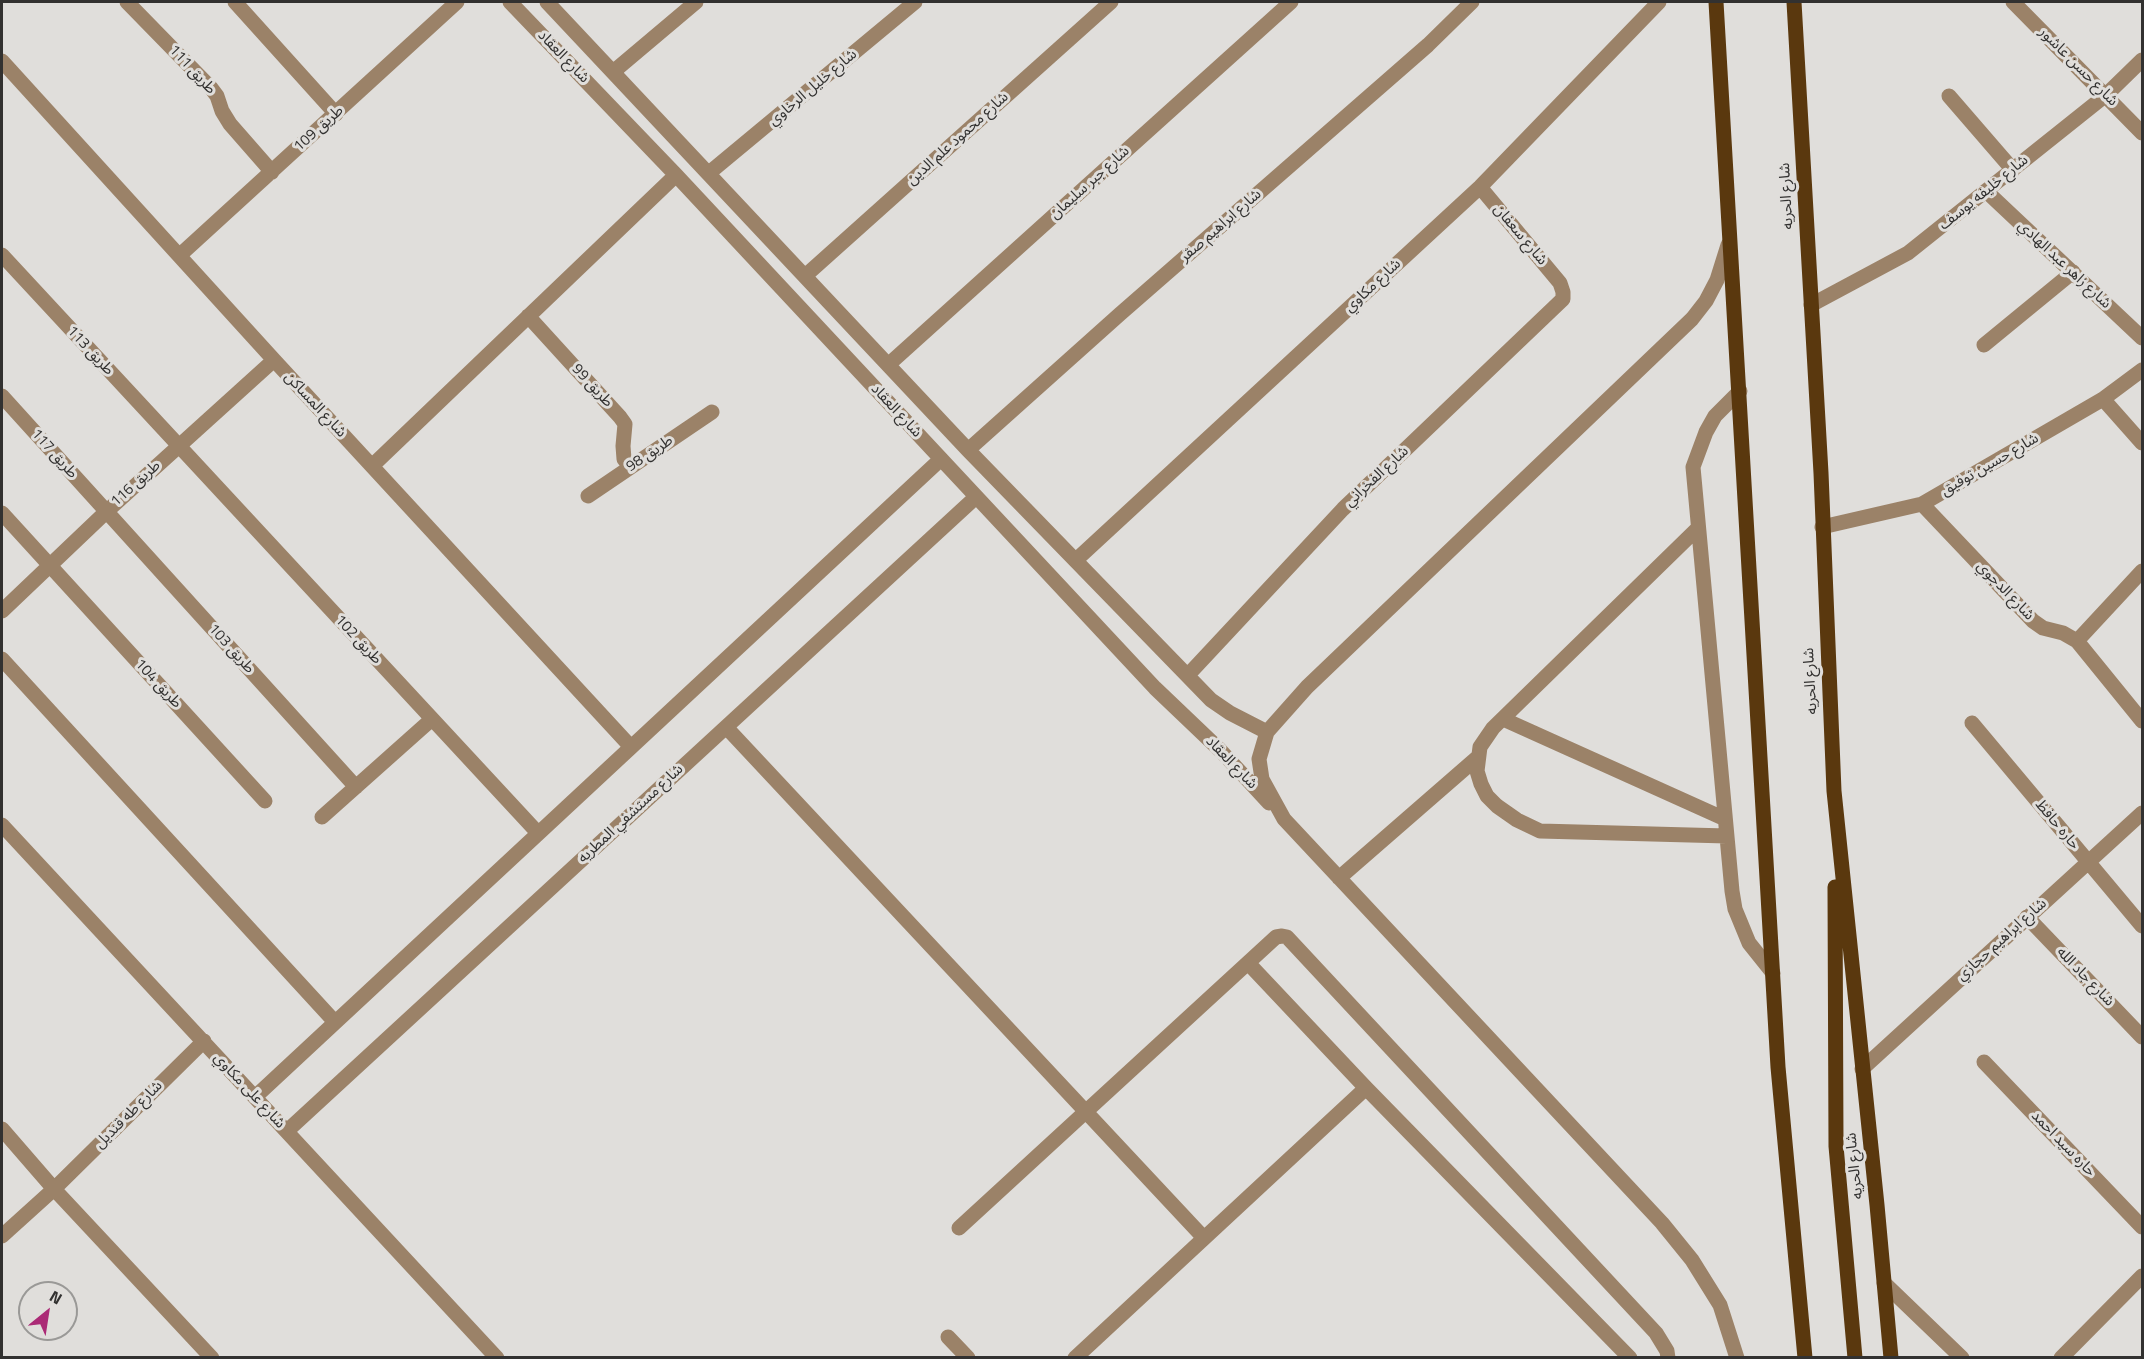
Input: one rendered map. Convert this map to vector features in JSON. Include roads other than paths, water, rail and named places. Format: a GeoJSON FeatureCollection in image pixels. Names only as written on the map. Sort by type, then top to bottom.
{"type":"FeatureCollection","features":[{"type":"Feature","properties":{"kind":"main road"},"geometry":{"type":"LineString","coordinates":[[1716,2],[1778,1067],[1805,1358]]}},
{"type":"Feature","properties":{"kind":"main road","name":"شارع الحريه"},"geometry":{"type":"LineString","coordinates":[[1794,2],[1834,791],[1891,1358]]}},
{"type":"Feature","properties":{"kind":"main road"},"geometry":{"type":"LineString","coordinates":[[1834,791],[1836,1146],[1855,1358]]}},
{"type":"Feature","properties":{"kind":"street","name":"طريق 111"},"geometry":{"type":"LineString","coordinates":[[127,2],[211,88],[230,124],[272,172]]}},
{"type":"Feature","properties":{"kind":"street"},"geometry":{"type":"LineString","coordinates":[[235,2],[336,114]]}},
{"type":"Feature","properties":{"kind":"street","name":"طريق 109"},"geometry":{"type":"LineString","coordinates":[[180,255],[457,2]]}},
{"type":"Feature","properties":{"kind":"street","name":"شارع العقاد"},"geometry":{"type":"LineString","coordinates":[[510,2],[676,175],[1155,688],[1220,750],[1284,819]]}},
{"type":"Feature","properties":{"kind":"street","name":"شارع العقاد"},"geometry":{"type":"LineString","coordinates":[[547,2],[968,450],[1211,700],[1230,713],[1267,732]]}},
{"type":"Feature","properties":{"kind":"street"},"geometry":{"type":"LineString","coordinates":[[613,72],[696,2]]}},
{"type":"Feature","properties":{"kind":"street","name":"شارع خليل الرخاوي"},"geometry":{"type":"LineString","coordinates":[[709,173],[915,2]]}},
{"type":"Feature","properties":{"kind":"street","name":"شارع محمود علم الدين"},"geometry":{"type":"LineString","coordinates":[[805,276],[1111,2]]}},
{"type":"Feature","properties":{"kind":"street","name":"شارع جبر سليمان"},"geometry":{"type":"LineString","coordinates":[[888,365],[1291,2]]}},
{"type":"Feature","properties":{"kind":"street","name":"شارع ابراهيم صقر"},"geometry":{"type":"LineString","coordinates":[[968,450],[1428,45],[1472,2]]}},
{"type":"Feature","properties":{"kind":"street","name":"شارع مكاوي"},"geometry":{"type":"LineString","coordinates":[[1076,560],[1480,188],[1659,2]]}},
{"type":"Feature","properties":{"kind":"street","name":"شارع حسن عاشور"},"geometry":{"type":"LineString","coordinates":[[2020,4],[2142,133]]}},
{"type":"Feature","properties":{"kind":"street","name":"شارع خليفه يوسف"},"geometry":{"type":"LineString","coordinates":[[1811,305],[1908,253],[2106,95],[2142,60]]}},
{"type":"Feature","properties":{"kind":"street","name":"شارع المساكن"},"geometry":{"type":"LineString","coordinates":[[2,61],[631,747]]}},
{"type":"Feature","properties":{"kind":"street"},"geometry":{"type":"LineString","coordinates":[[1949,96],[2013,170]]}},
{"type":"Feature","properties":{"kind":"street"},"geometry":{"type":"LineString","coordinates":[[372,466],[676,175]]}},
{"type":"Feature","properties":{"kind":"street","name":"شارع سعفان"},"geometry":{"type":"LineString","coordinates":[[1480,188],[1560,283]]}},
{"type":"Feature","properties":{"kind":"street","name":"شارع زاهر عبد الهادي"},"geometry":{"type":"LineString","coordinates":[[1986,191],[2142,338]]}},
{"type":"Feature","properties":{"kind":"street"},"geometry":{"type":"LineString","coordinates":[[1731,234],[1726,257],[1717,279],[1706,301],[1692,319],[1306,687],[1267,732],[1259,759],[1262,779],[1284,819],[1662,1223],[1692,1260],[1720,1305],[1737,1358]]}},
{"type":"Feature","properties":{"kind":"street","name":"طريق 113"},"geometry":{"type":"LineString","coordinates":[[2,255],[179,446]]}},
{"type":"Feature","properties":{"kind":"street"},"geometry":{"type":"LineString","coordinates":[[1984,345],[2073,272]]}},
{"type":"Feature","properties":{"kind":"street","name":"شارع الفخراني"},"geometry":{"type":"LineString","coordinates":[[1188,675],[1342,509],[1557,306],[1563,299],[1560,283]]}},
{"type":"Feature","properties":{"kind":"street","name":"طريق 99"},"geometry":{"type":"LineString","coordinates":[[528,316],[625,424],[624,459],[630,467]]}},
{"type":"Feature","properties":{"kind":"street","name":"طريق 116"},"geometry":{"type":"LineString","coordinates":[[2,611],[106,512],[274,360]]}},
{"type":"Feature","properties":{"kind":"street","name":"شارع حسين توفيق"},"geometry":{"type":"LineString","coordinates":[[1822,527],[1922,504],[2103,399],[2142,370]]}},
{"type":"Feature","properties":{"kind":"street"},"geometry":{"type":"LineString","coordinates":[[1740,391],[1715,416],[1698,449],[1693,467],[1735,909],[1749,943],[1773,973]]}},
{"type":"Feature","properties":{"kind":"street","name":"طريق 117"},"geometry":{"type":"LineString","coordinates":[[2,396],[106,512]]}},
{"type":"Feature","properties":{"kind":"street"},"geometry":{"type":"LineString","coordinates":[[2103,399],[2142,443]]}},
{"type":"Feature","properties":{"kind":"street","name":"طريق 98"},"geometry":{"type":"LineString","coordinates":[[588,496],[712,412]]}},
{"type":"Feature","properties":{"kind":"street","name":"طريق 102"},"geometry":{"type":"LineString","coordinates":[[179,446],[538,833]]}},
{"type":"Feature","properties":{"kind":"street"},"geometry":{"type":"LineString","coordinates":[[255,1097],[941,459]]}},
{"type":"Feature","properties":{"kind":"street","name":"شارع مستشفي المطريه"},"geometry":{"type":"LineString","coordinates":[[287,1131],[976,497]]}},
{"type":"Feature","properties":{"kind":"street","name":"شارع الدجوي"},"geometry":{"type":"LineString","coordinates":[[1922,504],[2033,621],[2043,628],[2063,633],[2077,641],[2141,715]]}},
{"type":"Feature","properties":{"kind":"street","name":"طريق 103"},"geometry":{"type":"LineString","coordinates":[[106,512],[356,787]]}},
{"type":"Feature","properties":{"kind":"street","name":"طريق 104"},"geometry":{"type":"LineString","coordinates":[[2,513],[266,801]]}},
{"type":"Feature","properties":{"kind":"street"},"geometry":{"type":"LineString","coordinates":[[1698,528],[1485,737],[1478,758],[1477,771],[1480,784],[1487,796],[1517,820],[1539,831],[1727,836]]}},
{"type":"Feature","properties":{"kind":"street"},"geometry":{"type":"LineString","coordinates":[[2077,641],[2142,571]]}},
{"type":"Feature","properties":{"kind":"street"},"geometry":{"type":"LineString","coordinates":[[2,659],[334,1022]]}},
{"type":"Feature","properties":{"kind":"street"},"geometry":{"type":"LineString","coordinates":[[322,817],[432,719]]}},
{"type":"Feature","properties":{"kind":"street"},"geometry":{"type":"LineString","coordinates":[[1503,719],[1725,819]]}},
{"type":"Feature","properties":{"kind":"street","name":"حاره حافظ"},"geometry":{"type":"LineString","coordinates":[[1972,723],[2142,926]]}},
{"type":"Feature","properties":{"kind":"street"},"geometry":{"type":"LineString","coordinates":[[726,727],[1204,1238]]}},
{"type":"Feature","properties":{"kind":"street"},"geometry":{"type":"LineString","coordinates":[[1339,878],[1478,758]]}},
{"type":"Feature","properties":{"kind":"street","name":"شارع ابراهيم حجازي"},"geometry":{"type":"LineString","coordinates":[[1862,1069],[2142,813]]}},
{"type":"Feature","properties":{"kind":"street","name":"شارع على مكاوي"},"geometry":{"type":"LineString","coordinates":[[2,825],[497,1358]]}},
{"type":"Feature","properties":{"kind":"street","name":"شارع جاد الله"},"geometry":{"type":"LineString","coordinates":[[2027,917],[2142,1037]]}},
{"type":"Feature","properties":{"kind":"street"},"geometry":{"type":"LineString","coordinates":[[958,1228],[1276,937],[1287,937],[1656,1334],[1667,1351],[1668,1358]]}},
{"type":"Feature","properties":{"kind":"street"},"geometry":{"type":"LineString","coordinates":[[1249,964],[1366,1088],[1630,1358]]}},
{"type":"Feature","properties":{"kind":"street","name":"شارع طه قنديل"},"geometry":{"type":"LineString","coordinates":[[2,1236],[54,1189],[204,1041]]}},
{"type":"Feature","properties":{"kind":"street","name":"حاره سيد احمد"},"geometry":{"type":"LineString","coordinates":[[1984,1062],[2142,1227]]}},
{"type":"Feature","properties":{"kind":"street"},"geometry":{"type":"LineString","coordinates":[[1075,1358],[1366,1088]]}},
{"type":"Feature","properties":{"kind":"street"},"geometry":{"type":"LineString","coordinates":[[2,1129],[54,1189],[212,1358]]}},
{"type":"Feature","properties":{"kind":"street"},"geometry":{"type":"LineString","coordinates":[[2061,1358],[2142,1276]]}},
{"type":"Feature","properties":{"kind":"street"},"geometry":{"type":"LineString","coordinates":[[1884,1283],[1962,1358]]}},
{"type":"Feature","properties":{"kind":"street"},"geometry":{"type":"LineString","coordinates":[[948,1337],[968,1358]]}}]}
